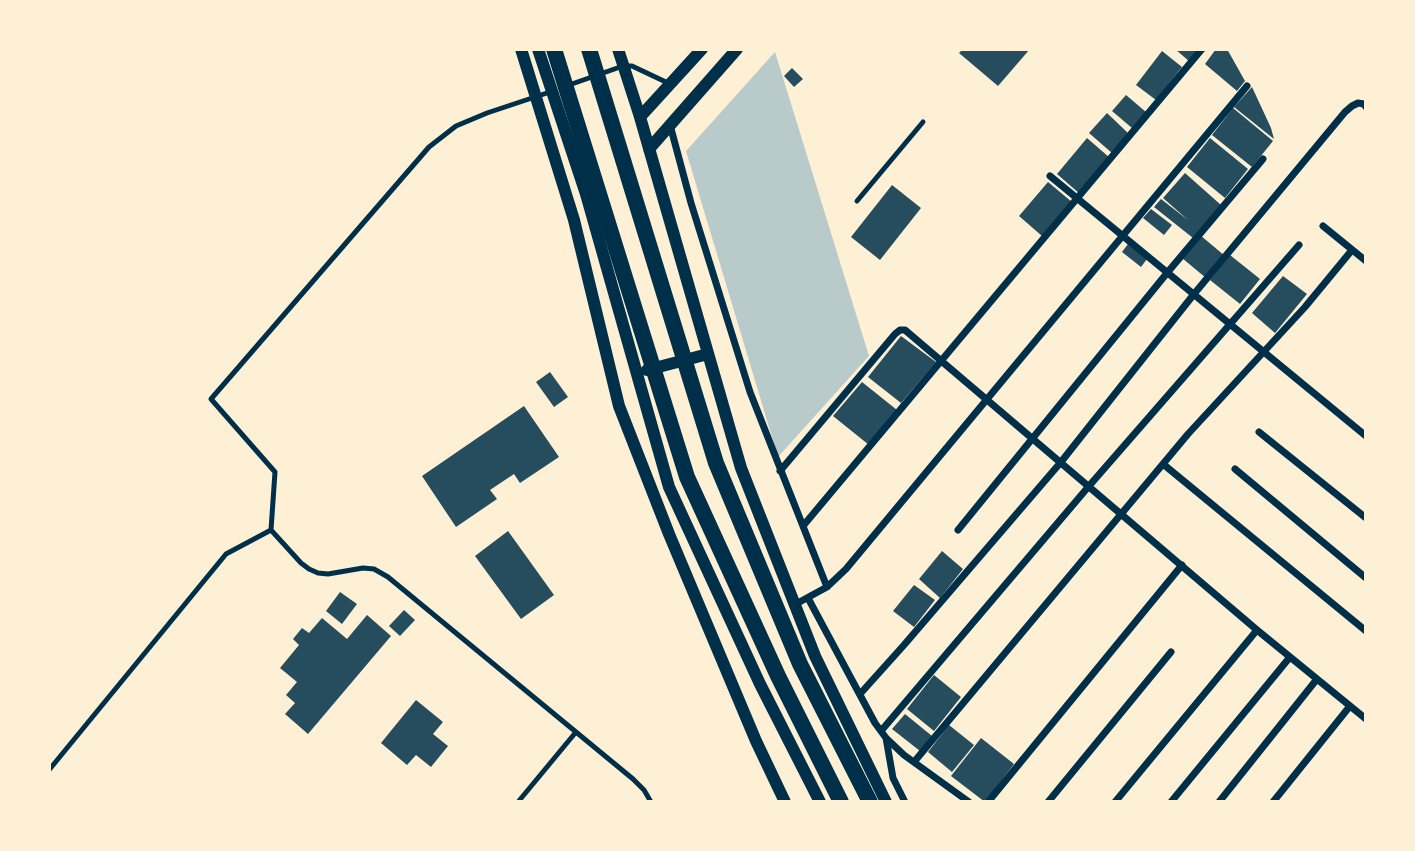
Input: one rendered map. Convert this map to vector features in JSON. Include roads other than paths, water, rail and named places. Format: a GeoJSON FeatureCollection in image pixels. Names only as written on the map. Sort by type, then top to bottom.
{"type":"FeatureCollection","features":[{"type":"Feature","properties":{"kind":"main road"},"geometry":{"type":"LineString","coordinates":[[554,49],[687,477],[778,676],[841,802]]}},
{"type":"Feature","properties":{"kind":"main road"},"geometry":{"type":"LineString","coordinates":[[589,49],[716,463],[800,664],[870,802]]}},
{"type":"Feature","properties":{"kind":"street"},"geometry":{"type":"LineString","coordinates":[[521,49],[574,220],[619,406],[668,534],[756,741],[785,802]]}},
{"type":"Feature","properties":{"kind":"street"},"geometry":{"type":"LineString","coordinates":[[538,49],[586,194],[669,487],[760,684],[820,802]]}},
{"type":"Feature","properties":{"kind":"street"},"geometry":{"type":"LineString","coordinates":[[618,49],[741,468],[815,656],[886,802]]}},
{"type":"Feature","properties":{"kind":"street"},"geometry":{"type":"LineString","coordinates":[[640,117],[702,49]]}},
{"type":"Feature","properties":{"kind":"street"},"geometry":{"type":"LineString","coordinates":[[649,149],[737,49]]}},
{"type":"Feature","properties":{"kind":"street"},"geometry":{"type":"LineString","coordinates":[[803,526],[1202,49]]}},
{"type":"Feature","properties":{"kind":"street"},"geometry":{"type":"LineString","coordinates":[[794,605],[827,587],[846,569],[1247,86]]}},
{"type":"Feature","properties":{"kind":"street"},"geometry":{"type":"LineString","coordinates":[[860,694],[1061,462],[1194,294],[1345,113],[1358,103],[1366,107]]}},
{"type":"Feature","properties":{"kind":"street"},"geometry":{"type":"LineString","coordinates":[[670,125],[691,203],[746,379],[827,587]]}},
{"type":"Feature","properties":{"kind":"street"},"geometry":{"type":"LineString","coordinates":[[958,530],[1167,273],[1264,159]]}},
{"type":"Feature","properties":{"kind":"street"},"geometry":{"type":"LineString","coordinates":[[1050,176],[1366,436]]}},
{"type":"Feature","properties":{"kind":"street"},"geometry":{"type":"LineString","coordinates":[[1323,226],[1366,261]]}},
{"type":"Feature","properties":{"kind":"street"},"geometry":{"type":"LineString","coordinates":[[883,734],[1090,486],[1299,245]]}},
{"type":"Feature","properties":{"kind":"street"},"geometry":{"type":"LineString","coordinates":[[915,762],[1188,434],[1305,307],[1352,250]]}},
{"type":"Feature","properties":{"kind":"street"},"geometry":{"type":"LineString","coordinates":[[780,471],[895,334],[905,330],[1256,630],[1366,719]]}},
{"type":"Feature","properties":{"kind":"street"},"geometry":{"type":"LineString","coordinates":[[637,373],[708,354]]}},
{"type":"Feature","properties":{"kind":"street"},"geometry":{"type":"LineString","coordinates":[[1258,432],[1366,518]]}},
{"type":"Feature","properties":{"kind":"street"},"geometry":{"type":"LineString","coordinates":[[1163,464],[1366,631]]}},
{"type":"Feature","properties":{"kind":"street"},"geometry":{"type":"LineString","coordinates":[[1235,469],[1366,578]]}},
{"type":"Feature","properties":{"kind":"street"},"geometry":{"type":"LineString","coordinates":[[988,802],[1182,565]]}},
{"type":"Feature","properties":{"kind":"street"},"geometry":{"type":"LineString","coordinates":[[808,598],[883,734],[904,755],[969,802]]}},
{"type":"Feature","properties":{"kind":"street"},"geometry":{"type":"LineString","coordinates":[[1115,802],[1256,630]]}},
{"type":"Feature","properties":{"kind":"street"},"geometry":{"type":"LineString","coordinates":[[1048,802],[1171,652]]}},
{"type":"Feature","properties":{"kind":"street"},"geometry":{"type":"LineString","coordinates":[[1171,802],[1290,657]]}},
{"type":"Feature","properties":{"kind":"street"},"geometry":{"type":"LineString","coordinates":[[1219,802],[1317,679]]}},
{"type":"Feature","properties":{"kind":"street"},"geometry":{"type":"LineString","coordinates":[[1273,802],[1350,706]]}},
{"type":"Feature","properties":{"kind":"street"},"geometry":{"type":"LineString","coordinates":[[883,734],[892,778],[905,802]]}},
{"type":"Feature","properties":{"kind":"lane"},"geometry":{"type":"LineString","coordinates":[[651,802],[633,779],[388,577],[374,569],[363,568],[328,574],[309,569],[271,530],[275,472],[211,399],[429,147],[456,126],[623,66],[632,66],[671,84]]}},
{"type":"Feature","properties":{"kind":"lane"},"geometry":{"type":"LineString","coordinates":[[857,201],[923,122]]}},
{"type":"Feature","properties":{"kind":"lane"},"geometry":{"type":"LineString","coordinates":[[49,770],[226,554],[271,530]]}},
{"type":"Feature","properties":{"kind":"lane"},"geometry":{"type":"LineString","coordinates":[[518,802],[576,732]]}}]}
